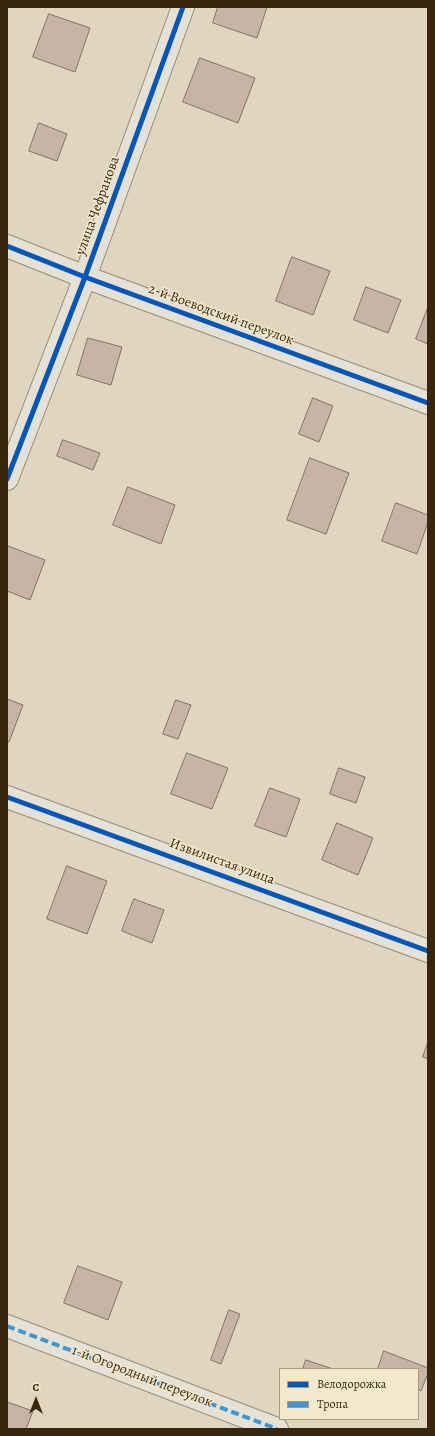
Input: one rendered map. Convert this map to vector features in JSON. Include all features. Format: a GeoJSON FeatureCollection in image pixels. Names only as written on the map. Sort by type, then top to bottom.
{"type":"FeatureCollection","features":[{"type":"Feature","properties":{"kind":"street","name":"улица Чефранова"},"geometry":{"type":"LineString","coordinates":[[7,479],[85,277],[183,7]]}},
{"type":"Feature","properties":{"kind":"street","name":"2-й Воеводский переулок"},"geometry":{"type":"LineString","coordinates":[[7,246],[85,277],[428,403]]}},
{"type":"Feature","properties":{"kind":"street","name":"Извилистая улица"},"geometry":{"type":"LineString","coordinates":[[7,797],[428,951]]}},
{"type":"Feature","properties":{"kind":"street","name":"1-й Огородный переулок"},"geometry":{"type":"LineString","coordinates":[[7,1326],[272,1428]]}},
{"type":"Feature","properties":{"kind":"building"},"geometry":{"type":"Polygon","coordinates":[[[218,7],[267,7],[257,38],[213,23],[218,7]]]}},
{"type":"Feature","properties":{"kind":"building"},"geometry":{"type":"Polygon","coordinates":[[[49,14],[90,28],[75,72],[33,57],[49,14]]]}},
{"type":"Feature","properties":{"kind":"building"},"geometry":{"type":"Polygon","coordinates":[[[200,58],[255,78],[238,123],[183,102],[200,58]]]}},
{"type":"Feature","properties":{"kind":"building"},"geometry":{"type":"Polygon","coordinates":[[[39,123],[67,134],[57,161],[29,151],[39,123]]]}},
{"type":"Feature","properties":{"kind":"building"},"geometry":{"type":"Polygon","coordinates":[[[292,257],[330,271],[313,315],[276,301],[292,257]]]}},
{"type":"Feature","properties":{"kind":"building"},"geometry":{"type":"Polygon","coordinates":[[[366,287],[401,300],[388,333],[354,320],[366,287]]]}},
{"type":"Feature","properties":{"kind":"building"},"geometry":{"type":"Polygon","coordinates":[[[428,307],[428,344],[416,339],[428,307]]]}},
{"type":"Feature","properties":{"kind":"building"},"geometry":{"type":"Polygon","coordinates":[[[88,338],[122,347],[111,385],[77,375],[88,338]]]}},
{"type":"Feature","properties":{"kind":"building"},"geometry":{"type":"Polygon","coordinates":[[[313,398],[333,406],[319,442],[299,434],[313,398]]]}},
{"type":"Feature","properties":{"kind":"building"},"geometry":{"type":"Polygon","coordinates":[[[63,440],[100,453],[93,470],[57,456],[63,440]]]}},
{"type":"Feature","properties":{"kind":"building"},"geometry":{"type":"Polygon","coordinates":[[[310,458],[349,473],[326,534],[287,520],[310,458]]]}},
{"type":"Feature","properties":{"kind":"building"},"geometry":{"type":"Polygon","coordinates":[[[128,487],[175,505],[161,544],[113,525],[128,487]]]}},
{"type":"Feature","properties":{"kind":"building"},"geometry":{"type":"Polygon","coordinates":[[[396,503],[428,515],[428,522],[417,554],[382,541],[396,503]]]}},
{"type":"Feature","properties":{"kind":"building"},"geometry":{"type":"Polygon","coordinates":[[[8,546],[45,560],[30,600],[7,591],[8,546]]]}},
{"type":"Feature","properties":{"kind":"building"},"geometry":{"type":"Polygon","coordinates":[[[7,699],[23,705],[9,742],[7,741],[7,699]]]}},
{"type":"Feature","properties":{"kind":"building"},"geometry":{"type":"Polygon","coordinates":[[[176,700],[191,705],[178,739],[163,734],[176,700]]]}},
{"type":"Feature","properties":{"kind":"building"},"geometry":{"type":"Polygon","coordinates":[[[187,753],[228,768],[212,809],[171,794],[187,753]]]}},
{"type":"Feature","properties":{"kind":"building"},"geometry":{"type":"Polygon","coordinates":[[[339,768],[365,777],[356,803],[330,794],[339,768]]]}},
{"type":"Feature","properties":{"kind":"building"},"geometry":{"type":"Polygon","coordinates":[[[270,788],[300,799],[286,837],[255,826],[270,788]]]}},
{"type":"Feature","properties":{"kind":"building"},"geometry":{"type":"Polygon","coordinates":[[[337,823],[373,838],[358,875],[322,860],[337,823]]]}},
{"type":"Feature","properties":{"kind":"building"},"geometry":{"type":"Polygon","coordinates":[[[67,866],[107,881],[87,934],[47,919],[67,866]]]}},
{"type":"Feature","properties":{"kind":"building"},"geometry":{"type":"Polygon","coordinates":[[[134,899],[164,910],[152,943],[122,931],[134,899]]]}},
{"type":"Feature","properties":{"kind":"building"},"geometry":{"type":"Polygon","coordinates":[[[428,1042],[428,1059],[423,1057],[428,1042]]]}},
{"type":"Feature","properties":{"kind":"building"},"geometry":{"type":"Polygon","coordinates":[[[78,1266],[122,1282],[108,1320],[64,1303],[78,1266]]]}},
{"type":"Feature","properties":{"kind":"building"},"geometry":{"type":"Polygon","coordinates":[[[229,1310],[240,1314],[221,1364],[211,1360],[229,1310]]]}},
{"type":"Feature","properties":{"kind":"building"},"geometry":{"type":"Polygon","coordinates":[[[384,1351],[428,1368],[428,1373],[421,1391],[419,1390],[419,1368],[378,1368],[384,1351]]]}},
{"type":"Feature","properties":{"kind":"building"},"geometry":{"type":"Polygon","coordinates":[[[306,1360],[330,1368],[303,1368],[306,1360]]]}},
{"type":"Feature","properties":{"kind":"building"},"geometry":{"type":"Polygon","coordinates":[[[7,1402],[33,1411],[26,1429],[7,1429],[7,1402]]]}},
{"type":"Feature","properties":{"kind":"marked path"},"geometry":{"type":"LineString","coordinates":[[7,1326],[277,1429]]}},
{"type":"Feature","properties":{"kind":"cycle path"},"geometry":{"type":"LineString","coordinates":[[7,479],[85,277],[183,7]]}},
{"type":"Feature","properties":{"kind":"cycle path"},"geometry":{"type":"LineString","coordinates":[[7,246],[85,277],[428,403]]}},
{"type":"Feature","properties":{"kind":"cycle path"},"geometry":{"type":"LineString","coordinates":[[7,797],[428,951]]}}]}
